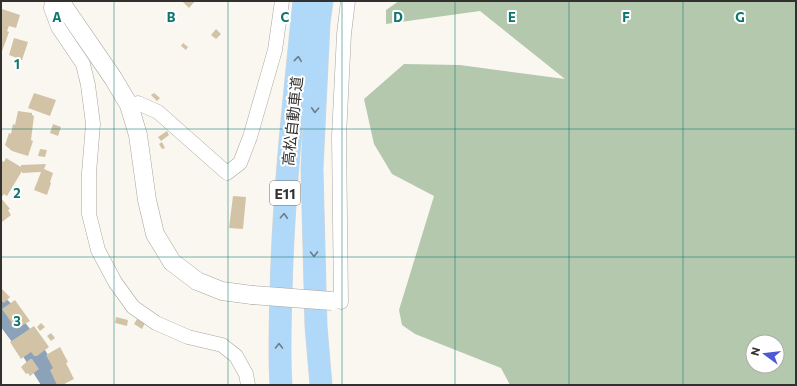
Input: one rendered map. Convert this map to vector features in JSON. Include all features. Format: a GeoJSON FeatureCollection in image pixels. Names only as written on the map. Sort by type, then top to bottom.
{"type":"FeatureCollection","features":[{"type":"Feature","properties":{"kind":"highway","name":"高松自動車道"},"geometry":{"type":"LineString","coordinates":[[281,385],[279,356],[281,265],[287,173],[304,1]]}},
{"type":"Feature","properties":{"kind":"highway","name":"高松自動車道"},"geometry":{"type":"LineString","coordinates":[[321,385],[316,326],[312,169],[319,23],[322,1]]}},
{"type":"Feature","properties":{"kind":"street"},"geometry":{"type":"LineString","coordinates":[[52,1],[51,8],[58,28],[83,64],[88,85],[93,124],[89,173],[89,214],[98,250],[115,282],[132,307],[156,323],[188,337],[222,345],[236,356],[246,374],[248,385]]}},
{"type":"Feature","properties":{"kind":"street"},"geometry":{"type":"LineString","coordinates":[[60,1],[113,78],[129,105],[138,135],[147,200],[155,234],[172,262],[197,281],[222,291],[337,302],[339,136],[344,34],[348,1]]}},
{"type":"Feature","properties":{"kind":"street"},"geometry":{"type":"LineString","coordinates":[[129,105],[138,103],[158,112],[227,173],[240,163],[250,137],[275,50],[282,1]]}},
{"type":"Feature","properties":{"kind":"green space"},"geometry":{"type":"Polygon","coordinates":[[[399,1],[796,1],[796,385],[510,385],[501,368],[415,334],[402,325],[399,310],[434,196],[392,174],[374,144],[364,99],[404,64],[460,65],[565,79],[480,11],[386,24],[386,10],[399,1]]]}},
{"type":"Feature","properties":{"kind":"building"},"geometry":{"type":"Polygon","coordinates":[[[182,1],[195,1],[189,8],[182,1]]]}},
{"type":"Feature","properties":{"kind":"building"},"geometry":{"type":"Polygon","coordinates":[[[2,9],[20,15],[16,28],[9,26],[7,31],[9,32],[1,54],[2,9]]]}},
{"type":"Feature","properties":{"kind":"building"},"geometry":{"type":"Polygon","coordinates":[[[216,29],[221,34],[216,39],[211,35],[216,29]]]}},
{"type":"Feature","properties":{"kind":"building"},"geometry":{"type":"Polygon","coordinates":[[[14,38],[28,42],[22,60],[9,55],[14,38]]]}},
{"type":"Feature","properties":{"kind":"building"},"geometry":{"type":"Polygon","coordinates":[[[183,43],[188,47],[186,50],[181,46],[183,43]]]}},
{"type":"Feature","properties":{"kind":"building"},"geometry":{"type":"Polygon","coordinates":[[[34,93],[56,100],[50,116],[28,108],[34,93]]]}},
{"type":"Feature","properties":{"kind":"building"},"geometry":{"type":"Polygon","coordinates":[[[154,93],[160,98],[157,101],[151,95],[154,93]]]}},
{"type":"Feature","properties":{"kind":"building"},"geometry":{"type":"Polygon","coordinates":[[[18,111],[32,113],[34,116],[31,140],[33,141],[28,156],[12,151],[5,145],[9,133],[11,134],[13,124],[15,125],[18,111]]]}},
{"type":"Feature","properties":{"kind":"building"},"geometry":{"type":"Polygon","coordinates":[[[53,124],[61,127],[58,136],[50,133],[53,124]]]}},
{"type":"Feature","properties":{"kind":"building"},"geometry":{"type":"Polygon","coordinates":[[[167,131],[169,135],[161,141],[158,137],[167,131]]]}},
{"type":"Feature","properties":{"kind":"building"},"geometry":{"type":"Polygon","coordinates":[[[162,142],[165,148],[162,149],[159,144],[162,142]]]}},
{"type":"Feature","properties":{"kind":"building"},"geometry":{"type":"Polygon","coordinates":[[[40,149],[47,150],[45,157],[38,156],[40,149]]]}},
{"type":"Feature","properties":{"kind":"building"},"geometry":{"type":"Polygon","coordinates":[[[6,158],[21,167],[21,165],[46,164],[44,169],[53,173],[47,195],[34,190],[41,172],[22,173],[22,171],[7,196],[4,194],[1,198],[1,160],[4,162],[6,158]]]}},
{"type":"Feature","properties":{"kind":"building"},"geometry":{"type":"Polygon","coordinates":[[[233,196],[246,197],[243,229],[229,228],[233,196]]]}},
{"type":"Feature","properties":{"kind":"building"},"geometry":{"type":"Polygon","coordinates":[[[1,198],[10,209],[8,210],[11,215],[2,222],[1,220],[1,198]]]}},
{"type":"Feature","properties":{"kind":"building"},"geometry":{"type":"Polygon","coordinates":[[[1,288],[10,297],[4,303],[1,301],[1,288]]]}},
{"type":"Feature","properties":{"kind":"building"},"geometry":{"type":"Polygon","coordinates":[[[15,300],[30,321],[16,329],[2,309],[15,300]]]}},
{"type":"Feature","properties":{"kind":"building"},"geometry":{"type":"Polygon","coordinates":[[[116,317],[128,320],[127,326],[115,323],[116,317]]]}},
{"type":"Feature","properties":{"kind":"building"},"geometry":{"type":"Polygon","coordinates":[[[137,319],[145,323],[142,329],[134,324],[137,319]]]}},
{"type":"Feature","properties":{"kind":"building"},"geometry":{"type":"Polygon","coordinates":[[[41,323],[45,327],[40,331],[37,327],[41,323]]]}},
{"type":"Feature","properties":{"kind":"building"},"geometry":{"type":"Polygon","coordinates":[[[34,326],[49,347],[37,356],[34,356],[31,352],[21,359],[10,342],[34,326]]]}},
{"type":"Feature","properties":{"kind":"building"},"geometry":{"type":"Polygon","coordinates":[[[51,333],[55,338],[51,341],[47,336],[51,333]]]}},
{"type":"Feature","properties":{"kind":"building"},"geometry":{"type":"Polygon","coordinates":[[[60,347],[68,362],[66,363],[74,379],[62,385],[57,385],[50,370],[53,368],[46,355],[60,347]]]}},
{"type":"Feature","properties":{"kind":"building"},"geometry":{"type":"Polygon","coordinates":[[[32,359],[39,369],[30,376],[28,373],[26,374],[21,367],[32,359]]]}},
{"type":"Feature","properties":{"kind":"waterway"},"geometry":{"type":"LineString","coordinates":[[1,309],[32,350],[54,385]]}}]}
